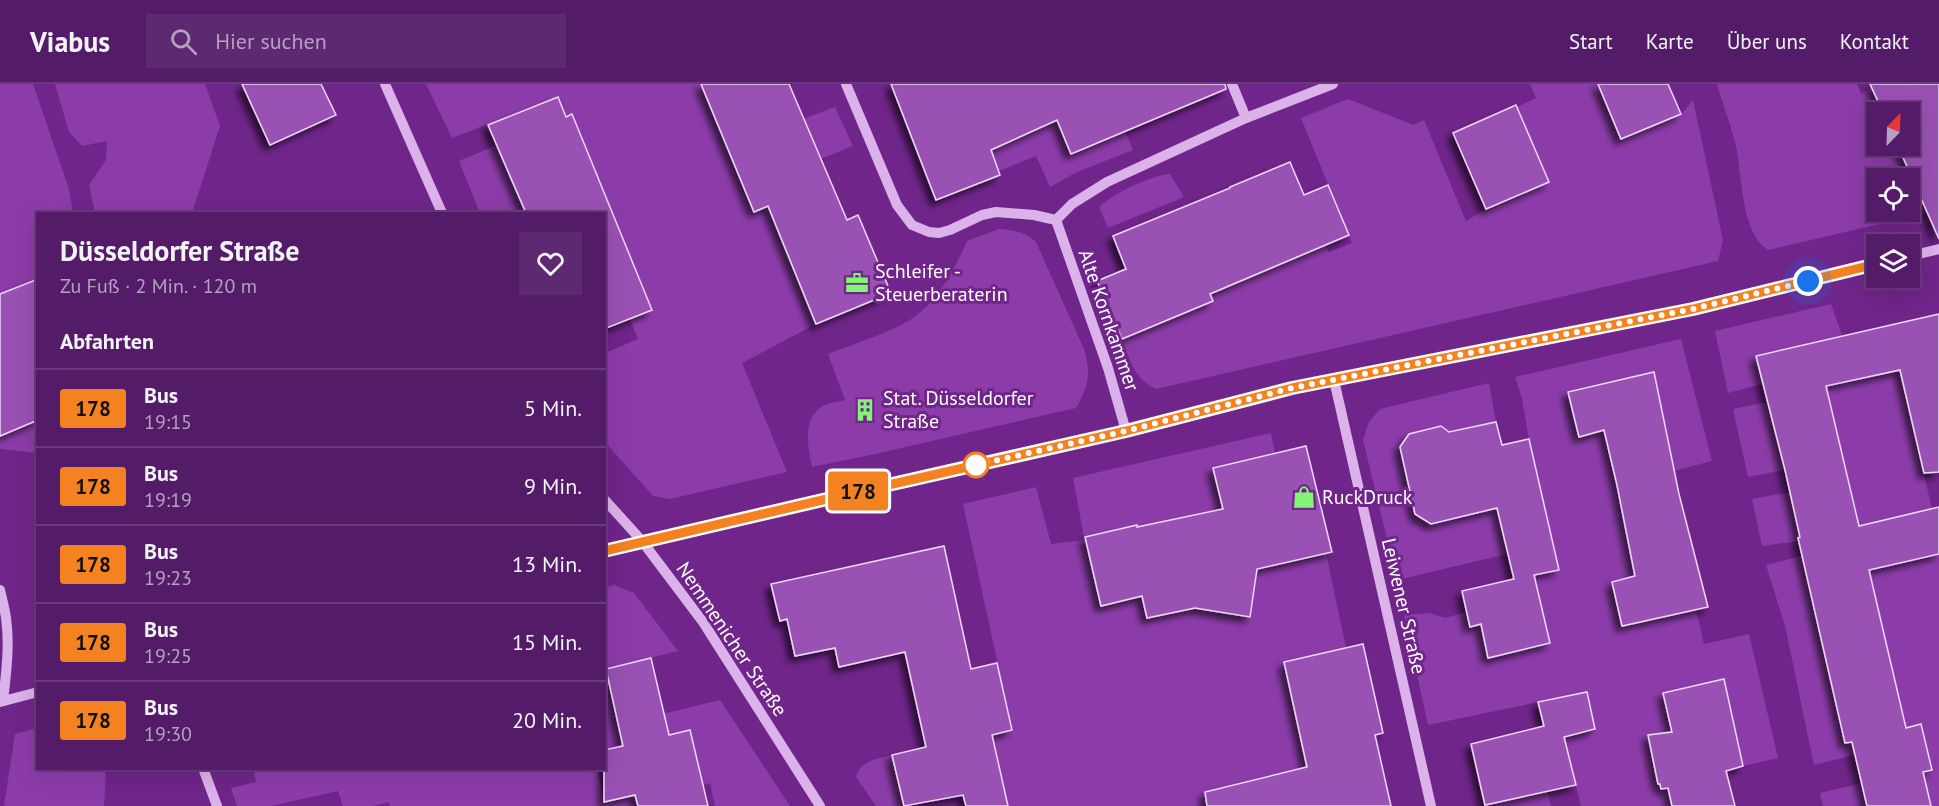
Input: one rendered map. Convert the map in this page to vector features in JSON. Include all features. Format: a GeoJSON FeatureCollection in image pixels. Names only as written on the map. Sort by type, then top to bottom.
{"type":"FeatureCollection","features":[{"type":"Feature","properties":{"kind":"street"},"geometry":{"type":"LineString","coordinates":[[385,84],[442,212]]}},
{"type":"Feature","properties":{"kind":"street"},"geometry":{"type":"LineString","coordinates":[[846,84],[897,205],[912,225],[929,232],[939,233],[982,215],[996,212],[1034,214],[1056,220],[1072,204],[1107,182],[1246,118],[1333,84]]}},
{"type":"Feature","properties":{"kind":"street"},"geometry":{"type":"LineString","coordinates":[[1232,84],[1246,118]]}},
{"type":"Feature","properties":{"kind":"street","name":"Alte Kornkammer"},"geometry":{"type":"LineString","coordinates":[[1056,220],[1108,368],[1126,431]]}},
{"type":"Feature","properties":{"kind":"street"},"geometry":{"type":"LineString","coordinates":[[1920,254],[1939,249]]}},
{"type":"Feature","properties":{"kind":"street"},"geometry":{"type":"LineString","coordinates":[[606,550],[1126,431],[1292,388],[1693,309],[1866,266]]}},
{"type":"Feature","properties":{"kind":"street","name":"Leiwener Straße"},"geometry":{"type":"LineString","coordinates":[[1334,380],[1431,806]]}},
{"type":"Feature","properties":{"kind":"street","name":"Nemmenicher Straße"},"geometry":{"type":"LineString","coordinates":[[606,501],[642,541],[703,622],[820,806]]}},
{"type":"Feature","properties":{"kind":"street"},"geometry":{"type":"LineString","coordinates":[[0,590],[8,638],[7,664],[1,701],[36,692]]}},
{"type":"Feature","properties":{"kind":"street"},"geometry":{"type":"LineString","coordinates":[[204,770],[217,806]]}},
{"type":"Feature","properties":{"kind":"shaded area"},"geometry":{"type":"Polygon","coordinates":[[[0,84],[33,84],[69,189],[73,212],[36,212],[36,453],[0,449],[0,84]]]}},
{"type":"Feature","properties":{"kind":"shaded area"},"geometry":{"type":"Polygon","coordinates":[[[55,84],[205,84],[220,126],[192,212],[95,212],[89,185],[106,160],[107,141],[82,146],[69,132],[55,84]]]}},
{"type":"Feature","properties":{"kind":"shaded area"},"geometry":{"type":"Polygon","coordinates":[[[426,84],[701,84],[754,212],[777,203],[784,246],[816,324],[742,363],[787,472],[670,499],[653,496],[606,443],[606,353],[638,339],[630,319],[652,310],[572,114],[566,117],[558,97],[452,138],[426,84]]]}},
{"type":"Feature","properties":{"kind":"shaded area"},"geometry":{"type":"Polygon","coordinates":[[[1105,84],[1133,150],[1075,173],[1050,187],[1036,156],[999,171],[990,150],[1105,84]]]}},
{"type":"Feature","properties":{"kind":"shaded area"},"geometry":{"type":"Polygon","coordinates":[[[1530,84],[1610,84],[1601,92],[1622,139],[1681,115],[1693,100],[1723,240],[1718,261],[1156,389],[1142,380],[1131,362],[1122,339],[1151,327],[1145,310],[1226,287],[1326,245],[1329,252],[1352,243],[1301,118],[1348,99],[1413,125],[1424,120],[1466,221],[1486,209],[1549,182],[1517,107],[1536,98],[1530,84]]]}},
{"type":"Feature","properties":{"kind":"shaded area"},"geometry":{"type":"Polygon","coordinates":[[[1717,84],[1857,84],[1861,93],[1881,84],[1899,96],[1902,102],[1866,102],[1866,156],[1902,156],[1906,164],[1898,168],[1866,168],[1866,222],[1888,222],[1768,250],[1752,231],[1748,218],[1732,130],[1717,84]]]}},
{"type":"Feature","properties":{"kind":"shaded area"},"geometry":{"type":"Polygon","coordinates":[[[835,107],[853,146],[820,159],[803,119],[835,107]]]}},
{"type":"Feature","properties":{"kind":"shaded area"},"geometry":{"type":"Polygon","coordinates":[[[497,145],[527,199],[521,202],[525,212],[480,212],[459,161],[497,145]]]}},
{"type":"Feature","properties":{"kind":"shaded area"},"geometry":{"type":"Polygon","coordinates":[[[1170,174],[1184,197],[1108,228],[1099,207],[1132,186],[1170,174]]]}},
{"type":"Feature","properties":{"kind":"shaded area"},"geometry":{"type":"Polygon","coordinates":[[[1939,177],[1939,210],[1920,214],[1920,186],[1939,177]]]}},
{"type":"Feature","properties":{"kind":"shaded area"},"geometry":{"type":"Polygon","coordinates":[[[999,229],[1019,232],[1036,242],[1084,349],[1088,373],[1084,393],[1076,408],[812,467],[808,435],[811,419],[821,407],[845,400],[828,354],[881,334],[920,313],[937,295],[951,274],[967,241],[999,229]]]}},
{"type":"Feature","properties":{"kind":"shaded area"},"geometry":{"type":"Polygon","coordinates":[[[1831,304],[1842,336],[1757,356],[1762,384],[1728,393],[1715,331],[1831,304]]]}},
{"type":"Feature","properties":{"kind":"shaded area"},"geometry":{"type":"Polygon","coordinates":[[[1681,339],[1712,461],[1674,471],[1654,372],[1568,392],[1579,436],[1604,430],[1639,575],[1612,582],[1622,626],[1696,610],[1704,644],[1749,634],[1778,758],[1743,766],[1723,679],[1663,693],[1672,732],[1648,736],[1658,784],[1661,789],[1668,790],[1672,806],[1581,806],[1568,755],[1558,738],[1595,731],[1587,692],[1428,725],[1404,615],[1429,613],[1445,618],[1467,612],[1470,626],[1481,624],[1488,658],[1550,643],[1534,575],[1559,569],[1553,543],[1397,580],[1363,440],[1369,422],[1380,409],[1489,383],[1496,422],[1449,432],[1441,426],[1409,434],[1401,447],[1415,514],[1529,439],[1522,399],[1515,377],[1681,339]]]}},
{"type":"Feature","properties":{"kind":"shaded area"},"geometry":{"type":"Polygon","coordinates":[[[1900,370],[1939,540],[1939,806],[1931,806],[1916,773],[1931,769],[1922,725],[1899,731],[1884,634],[1823,648],[1845,743],[1862,739],[1862,753],[1814,765],[1785,626],[1766,565],[1802,556],[1809,584],[1884,520],[1857,526],[1827,387],[1900,370]]]}},
{"type":"Feature","properties":{"kind":"shaded area"},"geometry":{"type":"Polygon","coordinates":[[[1767,402],[1784,470],[1748,477],[1733,409],[1767,402]]]}},
{"type":"Feature","properties":{"kind":"shaded area"},"geometry":{"type":"Polygon","coordinates":[[[1271,433],[1275,453],[1213,468],[1219,492],[1326,553],[1346,648],[1284,663],[1304,750],[1311,766],[1250,781],[1255,806],[1008,806],[992,735],[1012,729],[963,504],[1036,487],[1051,544],[1085,540],[1101,606],[1142,596],[1148,618],[1189,609],[1137,525],[1084,537],[1073,478],[1271,433]]]}},
{"type":"Feature","properties":{"kind":"shaded area"},"geometry":{"type":"Polygon","coordinates":[[[1790,492],[1799,541],[1762,546],[1752,499],[1790,492]]]}},
{"type":"Feature","properties":{"kind":"shaded area"},"geometry":{"type":"Polygon","coordinates":[[[614,585],[634,593],[678,651],[606,669],[606,587],[614,585]]]}},
{"type":"Feature","properties":{"kind":"shaded area"},"geometry":{"type":"Polygon","coordinates":[[[606,669],[621,724],[720,700],[790,806],[715,806],[710,783],[703,785],[689,730],[606,750],[606,669]]]}},
{"type":"Feature","properties":{"kind":"shaded area"},"geometry":{"type":"Polygon","coordinates":[[[36,728],[36,770],[106,770],[104,806],[4,806],[15,734],[36,728]]]}},
{"type":"Feature","properties":{"kind":"shaded area"},"geometry":{"type":"Polygon","coordinates":[[[892,755],[904,806],[876,806],[856,777],[858,771],[866,764],[892,755]]]}},
{"type":"Feature","properties":{"kind":"shaded area"},"geometry":{"type":"Polygon","coordinates":[[[253,770],[597,770],[604,802],[635,795],[638,806],[390,806],[389,802],[373,806],[343,806],[338,791],[271,806],[237,806],[231,788],[256,782],[253,770]]]}},
{"type":"Feature","properties":{"kind":"shaded area"},"geometry":{"type":"Polygon","coordinates":[[[1862,783],[1867,806],[1823,806],[1820,793],[1862,783]]]}},
{"type":"Feature","properties":{"kind":"shaded area"},"geometry":{"type":"Polygon","coordinates":[[[1547,791],[1551,806],[1485,806],[1485,805],[1547,791]]]}},
{"type":"Feature","properties":{"kind":"building"},"geometry":{"type":"Polygon","coordinates":[[[242,84],[321,84],[336,115],[270,145],[242,84]]]}},
{"type":"Feature","properties":{"kind":"building"},"geometry":{"type":"Polygon","coordinates":[[[701,84],[789,84],[847,220],[858,215],[891,293],[816,324],[768,206],[754,212],[701,84]]]}},
{"type":"Feature","properties":{"kind":"building"},"geometry":{"type":"Polygon","coordinates":[[[891,84],[1225,84],[1226,89],[1071,154],[1057,120],[991,150],[1000,175],[936,200],[891,84]]]}},
{"type":"Feature","properties":{"kind":"building"},"geometry":{"type":"Polygon","coordinates":[[[1598,84],[1668,84],[1681,114],[1621,139],[1598,84]]]}},
{"type":"Feature","properties":{"kind":"building"},"geometry":{"type":"Polygon","coordinates":[[[1870,84],[1939,84],[1939,239],[1920,196],[1920,168],[1908,168],[1902,156],[1920,156],[1920,102],[1878,102],[1870,84]]]}},
{"type":"Feature","properties":{"kind":"building"},"geometry":{"type":"Polygon","coordinates":[[[558,97],[566,117],[572,114],[652,310],[606,328],[606,212],[526,212],[488,125],[558,97]]]}},
{"type":"Feature","properties":{"kind":"building"},"geometry":{"type":"Polygon","coordinates":[[[1516,105],[1549,182],[1486,209],[1453,133],[1516,105]]]}},
{"type":"Feature","properties":{"kind":"building"},"geometry":{"type":"Polygon","coordinates":[[[1290,162],[1304,195],[1328,185],[1349,235],[1210,294],[1213,301],[1122,339],[1097,281],[1126,269],[1113,236],[1290,162]]]}},
{"type":"Feature","properties":{"kind":"building"},"geometry":{"type":"Polygon","coordinates":[[[36,280],[36,421],[0,436],[0,294],[36,280]]]}},
{"type":"Feature","properties":{"kind":"building"},"geometry":{"type":"Polygon","coordinates":[[[1939,314],[1939,472],[1924,473],[1900,370],[1826,386],[1859,526],[1939,507],[1939,554],[1869,570],[1906,728],[1921,724],[1932,770],[1923,772],[1931,806],[1867,806],[1852,742],[1845,743],[1798,538],[1800,537],[1785,470],[1756,356],[1939,314]]]}},
{"type":"Feature","properties":{"kind":"building"},"geometry":{"type":"Polygon","coordinates":[[[1654,372],[1679,494],[1708,607],[1622,626],[1612,582],[1635,576],[1617,485],[1604,430],[1579,437],[1568,392],[1654,372]]]}},
{"type":"Feature","properties":{"kind":"building"},"geometry":{"type":"Polygon","coordinates":[[[1496,422],[1502,445],[1529,439],[1559,570],[1534,575],[1550,643],[1488,658],[1481,624],[1470,627],[1462,591],[1514,579],[1497,508],[1431,524],[1415,514],[1400,447],[1409,434],[1441,426],[1449,432],[1496,422]]]}},
{"type":"Feature","properties":{"kind":"building"},"geometry":{"type":"Polygon","coordinates":[[[1306,446],[1332,552],[1257,569],[1250,617],[1195,608],[1147,618],[1142,596],[1101,606],[1085,537],[1223,509],[1213,468],[1306,446]]]}},
{"type":"Feature","properties":{"kind":"building"},"geometry":{"type":"Polygon","coordinates":[[[944,546],[971,669],[997,663],[1012,730],[992,735],[1008,806],[966,806],[963,795],[904,806],[892,755],[926,747],[905,652],[839,667],[835,648],[795,656],[787,619],[780,621],[771,584],[944,546]]]}},
{"type":"Feature","properties":{"kind":"building"},"geometry":{"type":"Polygon","coordinates":[[[1363,644],[1383,733],[1375,735],[1391,806],[1207,806],[1205,792],[1307,767],[1284,662],[1363,644]]]}},
{"type":"Feature","properties":{"kind":"building"},"geometry":{"type":"Polygon","coordinates":[[[651,658],[669,735],[690,730],[708,806],[638,806],[635,795],[604,802],[606,750],[623,746],[606,669],[651,658]]]}},
{"type":"Feature","properties":{"kind":"building"},"geometry":{"type":"Polygon","coordinates":[[[1724,679],[1743,766],[1726,771],[1735,806],[1672,806],[1668,788],[1661,789],[1658,784],[1648,735],[1672,732],[1663,693],[1724,679]]]}},
{"type":"Feature","properties":{"kind":"building"},"geometry":{"type":"Polygon","coordinates":[[[1587,692],[1595,729],[1564,737],[1576,785],[1485,805],[1471,744],[1544,726],[1538,702],[1587,692]]]}},
{"type":"Feature","properties":{"kind":"bus line","name":"178"},"geometry":{"type":"LineString","coordinates":[[606,550],[1126,431],[1292,388],[1693,309],[1866,266]]}},
{"type":"Feature","properties":{"kind":"place","name":"Schleifer - Steuerberaterin"},"geometry":{"type":"Point","coordinates":[857,283]}},
{"type":"Feature","properties":{"kind":"place","name":"Stat. Düsseldorfer Straße"},"geometry":{"type":"Point","coordinates":[865,410]}},
{"type":"Feature","properties":{"kind":"place","name":"RuckDruck"},"geometry":{"type":"Point","coordinates":[1304,497]}},
{"type":"Feature","properties":{"kind":"route"},"geometry":{"type":"LineString","coordinates":[[976,465],[1126,431],[1292,388],[1693,309],[1808,281]]}}]}
